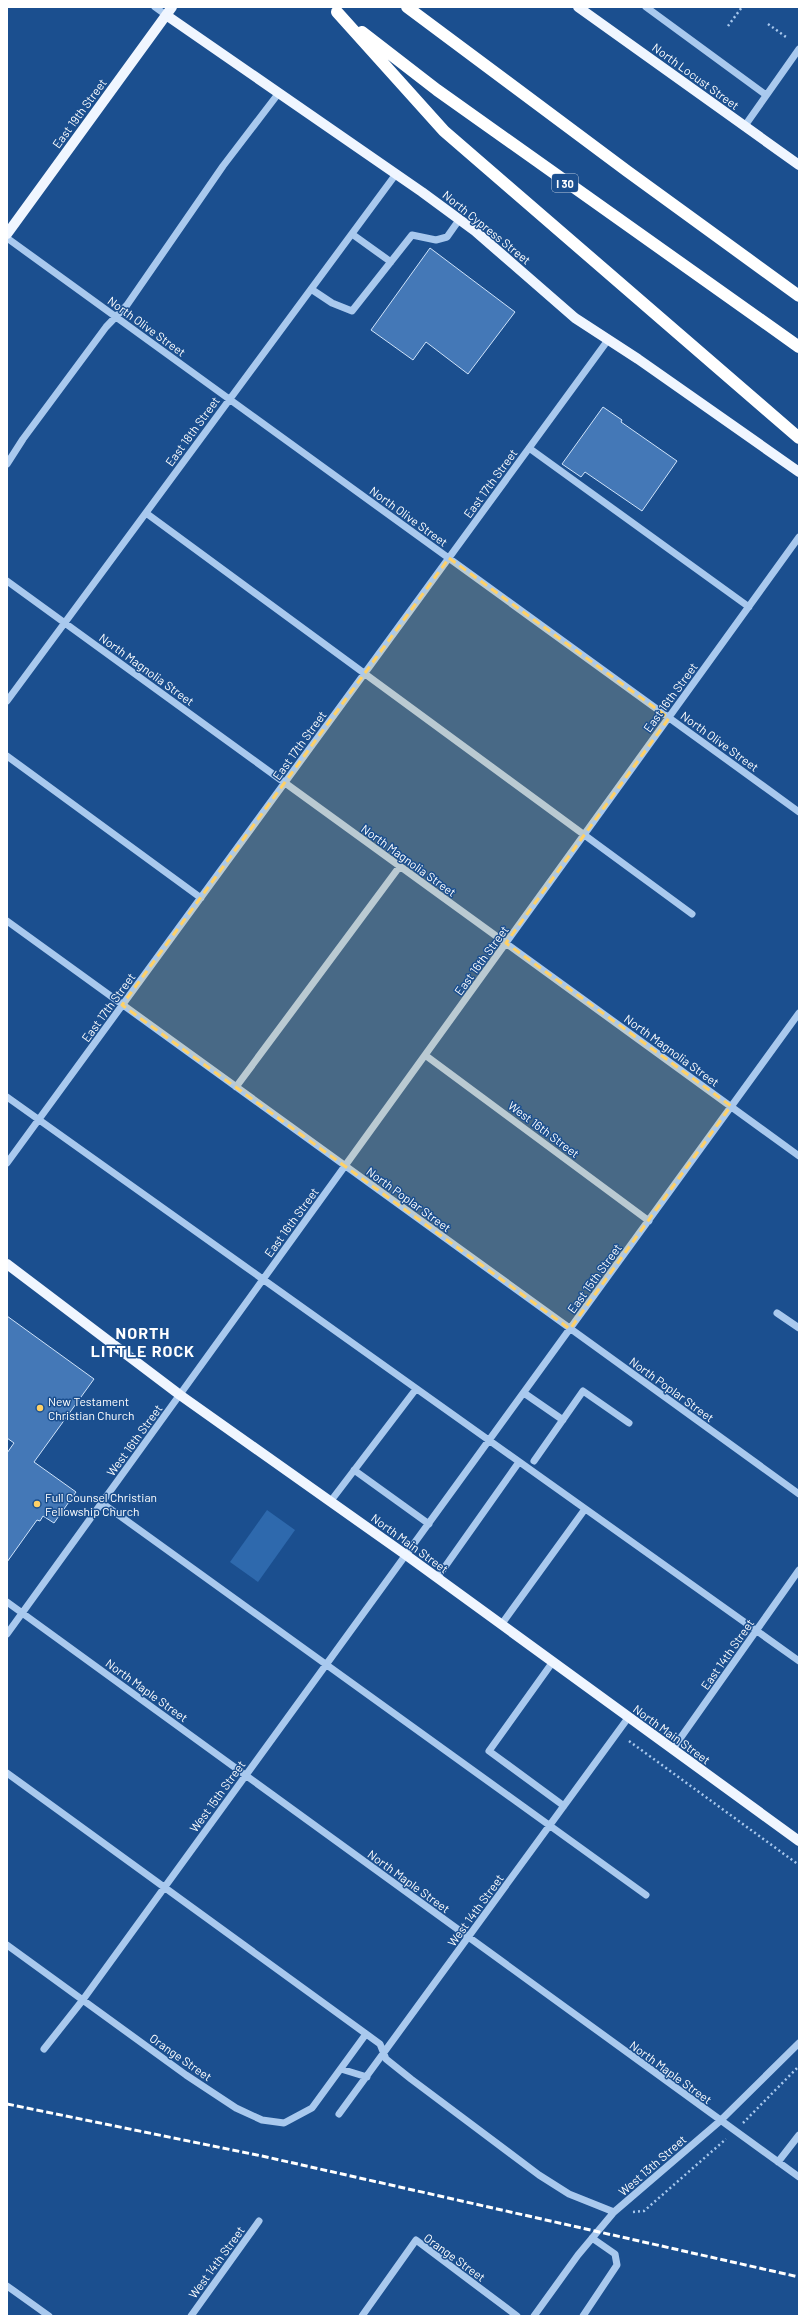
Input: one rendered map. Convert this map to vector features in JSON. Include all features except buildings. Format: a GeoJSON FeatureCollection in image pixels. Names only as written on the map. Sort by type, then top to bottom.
{"type":"FeatureCollection","features":[{"type":"Feature","properties":{"kind":"highway"},"geometry":{"type":"LineString","coordinates":[[407,7],[627,171],[799,296]]}},
{"type":"Feature","properties":{"kind":"highway"},"geometry":{"type":"LineString","coordinates":[[333,10],[444,131],[799,438]]}},
{"type":"Feature","properties":{"kind":"highway","name":"I 30"},"geometry":{"type":"LineString","coordinates":[[333,10],[437,90],[799,347]]}},
{"type":"Feature","properties":{"kind":"main road","name":"North Locust Street"},"geometry":{"type":"LineString","coordinates":[[578,7],[799,165]]}},
{"type":"Feature","properties":{"kind":"main road","name":"North Cypress Street"},"geometry":{"type":"LineString","coordinates":[[169,11],[278,94],[396,174],[459,220],[575,318],[799,472]]}},
{"type":"Feature","properties":{"kind":"main road","name":"East 19th Street"},"geometry":{"type":"LineString","coordinates":[[7,234],[169,11]]}},
{"type":"Feature","properties":{"kind":"main road","name":"North Main Street"},"geometry":{"type":"LineString","coordinates":[[7,1264],[180,1395],[406,1555],[552,1663],[799,1841]]}},
{"type":"Feature","properties":{"kind":"street","name":"North Cypress Street"},"geometry":{"type":"LineString","coordinates":[[155,7],[169,11]]}},
{"type":"Feature","properties":{"kind":"street"},"geometry":{"type":"LineString","coordinates":[[646,7],[766,95]]}},
{"type":"Feature","properties":{"kind":"street"},"geometry":{"type":"LineString","coordinates":[[744,127],[799,49]]}},
{"type":"Feature","properties":{"kind":"street"},"geometry":{"type":"LineString","coordinates":[[7,464],[37,420],[116,317],[127,305],[223,166],[278,94]]}},
{"type":"Feature","properties":{"kind":"street","name":"East 18th Street"},"geometry":{"type":"LineString","coordinates":[[7,701],[396,174]]}},
{"type":"Feature","properties":{"kind":"street"},"geometry":{"type":"LineString","coordinates":[[311,289],[332,303],[352,311],[412,234],[436,240],[447,237],[459,220]]}},
{"type":"Feature","properties":{"kind":"street"},"geometry":{"type":"LineString","coordinates":[[352,234],[391,262]]}},
{"type":"Feature","properties":{"kind":"street","name":"North Olive Street"},"geometry":{"type":"LineString","coordinates":[[7,238],[799,812]]}},
{"type":"Feature","properties":{"kind":"street","name":"East 17th Street"},"geometry":{"type":"LineString","coordinates":[[7,1163],[608,340]]}},
{"type":"Feature","properties":{"kind":"street"},"geometry":{"type":"LineString","coordinates":[[529,448],[749,607]]}},
{"type":"Feature","properties":{"kind":"street"},"geometry":{"type":"LineString","coordinates":[[146,512],[692,914]]}},
{"type":"Feature","properties":{"kind":"street","name":"East 16th Street"},"geometry":{"type":"LineString","coordinates":[[180,1395],[799,537]]}},
{"type":"Feature","properties":{"kind":"street","name":"North Magnolia Street"},"geometry":{"type":"LineString","coordinates":[[7,581],[799,1156]]}},
{"type":"Feature","properties":{"kind":"street"},"geometry":{"type":"LineString","coordinates":[[7,756],[201,898]]}},
{"type":"Feature","properties":{"kind":"street"},"geometry":{"type":"LineString","coordinates":[[236,1087],[400,866]]}},
{"type":"Feature","properties":{"kind":"street","name":"North Poplar Street"},"geometry":{"type":"LineString","coordinates":[[7,921],[799,1494]]}},
{"type":"Feature","properties":{"kind":"street","name":"East 15th Street"},"geometry":{"type":"LineString","coordinates":[[406,1555],[799,1013]]}},
{"type":"Feature","properties":{"kind":"street","name":"West 16th Street"},"geometry":{"type":"LineString","coordinates":[[425,1055],[649,1221]]}},
{"type":"Feature","properties":{"kind":"street"},"geometry":{"type":"LineString","coordinates":[[7,1097],[799,1661]]}},
{"type":"Feature","properties":{"kind":"street"},"geometry":{"type":"LineString","coordinates":[[777,1313],[799,1328]]}},
{"type":"Feature","properties":{"kind":"street"},"geometry":{"type":"LineString","coordinates":[[330,1502],[416,1389]]}},
{"type":"Feature","properties":{"kind":"street"},"geometry":{"type":"LineString","coordinates":[[534,1461],[583,1391],[628,1423]]}},
{"type":"Feature","properties":{"kind":"street"},"geometry":{"type":"LineString","coordinates":[[524,1393],[563,1420]]}},
{"type":"Feature","properties":{"kind":"street","name":"West 16th Street"},"geometry":{"type":"LineString","coordinates":[[7,1634],[180,1395]]}},
{"type":"Feature","properties":{"kind":"street"},"geometry":{"type":"LineString","coordinates":[[437,1578],[519,1462]]}},
{"type":"Feature","properties":{"kind":"street"},"geometry":{"type":"LineString","coordinates":[[354,1470],[429,1524]]}},
{"type":"Feature","properties":{"kind":"street"},"geometry":{"type":"LineString","coordinates":[[102,1503],[646,1896]]}},
{"type":"Feature","properties":{"kind":"street"},"geometry":{"type":"LineString","coordinates":[[501,1625],[585,1509]]}},
{"type":"Feature","properties":{"kind":"street","name":"West 15th Street"},"geometry":{"type":"LineString","coordinates":[[44,2049],[82,2001],[406,1555]]}},
{"type":"Feature","properties":{"kind":"street","name":"East 14th Street"},"geometry":{"type":"LineString","coordinates":[[672,1750],[799,1570]]}},
{"type":"Feature","properties":{"kind":"street","name":"North Maple Street"},"geometry":{"type":"LineString","coordinates":[[7,1602],[799,2177]]}},
{"type":"Feature","properties":{"kind":"street"},"geometry":{"type":"LineString","coordinates":[[552,1663],[488,1751],[564,1806]]}},
{"type":"Feature","properties":{"kind":"street","name":"West 14th Street"},"geometry":{"type":"LineString","coordinates":[[339,2114],[469,1938],[628,1718]]}},
{"type":"Feature","properties":{"kind":"street"},"geometry":{"type":"LineString","coordinates":[[7,1773],[380,2044],[383,2054],[411,2079],[539,2175],[568,2194],[614,2212]]}},
{"type":"Feature","properties":{"kind":"street","name":"Orange Street"},"geometry":{"type":"LineString","coordinates":[[7,1946],[186,2075],[236,2108],[262,2120],[284,2123],[312,2108],[366,2034]]}},
{"type":"Feature","properties":{"kind":"street","name":"West 13th Street"},"geometry":{"type":"LineString","coordinates":[[534,2316],[592,2238],[614,2212],[720,2121],[799,2043]]}},
{"type":"Feature","properties":{"kind":"street"},"geometry":{"type":"LineString","coordinates":[[341,2069],[367,2077]]}},
{"type":"Feature","properties":{"kind":"street"},"geometry":{"type":"LineString","coordinates":[[778,2162],[799,2135]]}},
{"type":"Feature","properties":{"kind":"street","name":"West 14th Street"},"geometry":{"type":"LineString","coordinates":[[191,2316],[259,2221]]}},
{"type":"Feature","properties":{"kind":"street"},"geometry":{"type":"LineString","coordinates":[[583,2316],[617,2265],[615,2254],[592,2238]]}},
{"type":"Feature","properties":{"kind":"street","name":"Orange Street"},"geometry":{"type":"LineString","coordinates":[[362,2316],[416,2240],[517,2316]]}},
{"type":"Feature","properties":{"kind":"street"},"geometry":{"type":"LineString","coordinates":[[7,2286],[49,2316]]}},
{"type":"Feature","properties":{"kind":"path"},"geometry":{"type":"LineString","coordinates":[[728,26],[742,7]]}},
{"type":"Feature","properties":{"kind":"path"},"geometry":{"type":"LineString","coordinates":[[768,24],[786,37]]}},
{"type":"Feature","properties":{"kind":"path"},"geometry":{"type":"LineString","coordinates":[[629,1741],[799,1864]]}},
{"type":"Feature","properties":{"kind":"path"},"geometry":{"type":"LineString","coordinates":[[614,2212],[644,2211],[735,2131],[799,2066]]}},
{"type":"Feature","properties":{"kind":"highlighted area"},"geometry":{"type":"Polygon","coordinates":[[[449,558],[669,718],[506,943],[731,1106],[570,1329],[122,1005],[449,558]]]}},
{"type":"Feature","properties":{"kind":"shaded area"},"geometry":{"type":"Polygon","coordinates":[[[267,1510],[295,1530],[258,1582],[230,1562],[267,1510]]]}},
{"type":"Feature","properties":{"kind":"railway"},"geometry":{"type":"LineString","coordinates":[[7,2104],[262,2156],[799,2277]]}},
{"type":"Feature","properties":{"kind":"place","name":"New Testament Christian Church"},"geometry":{"type":"Point","coordinates":[40,1408]}},
{"type":"Feature","properties":{"kind":"place","name":"Full Counsel Christian Fellowship Church"},"geometry":{"type":"Point","coordinates":[37,1504]}},
{"type":"Feature","properties":{"kind":"district","name":"NORTH LITTLE ROCK"},"geometry":{"type":"Point","coordinates":[143,1341]}}]}
